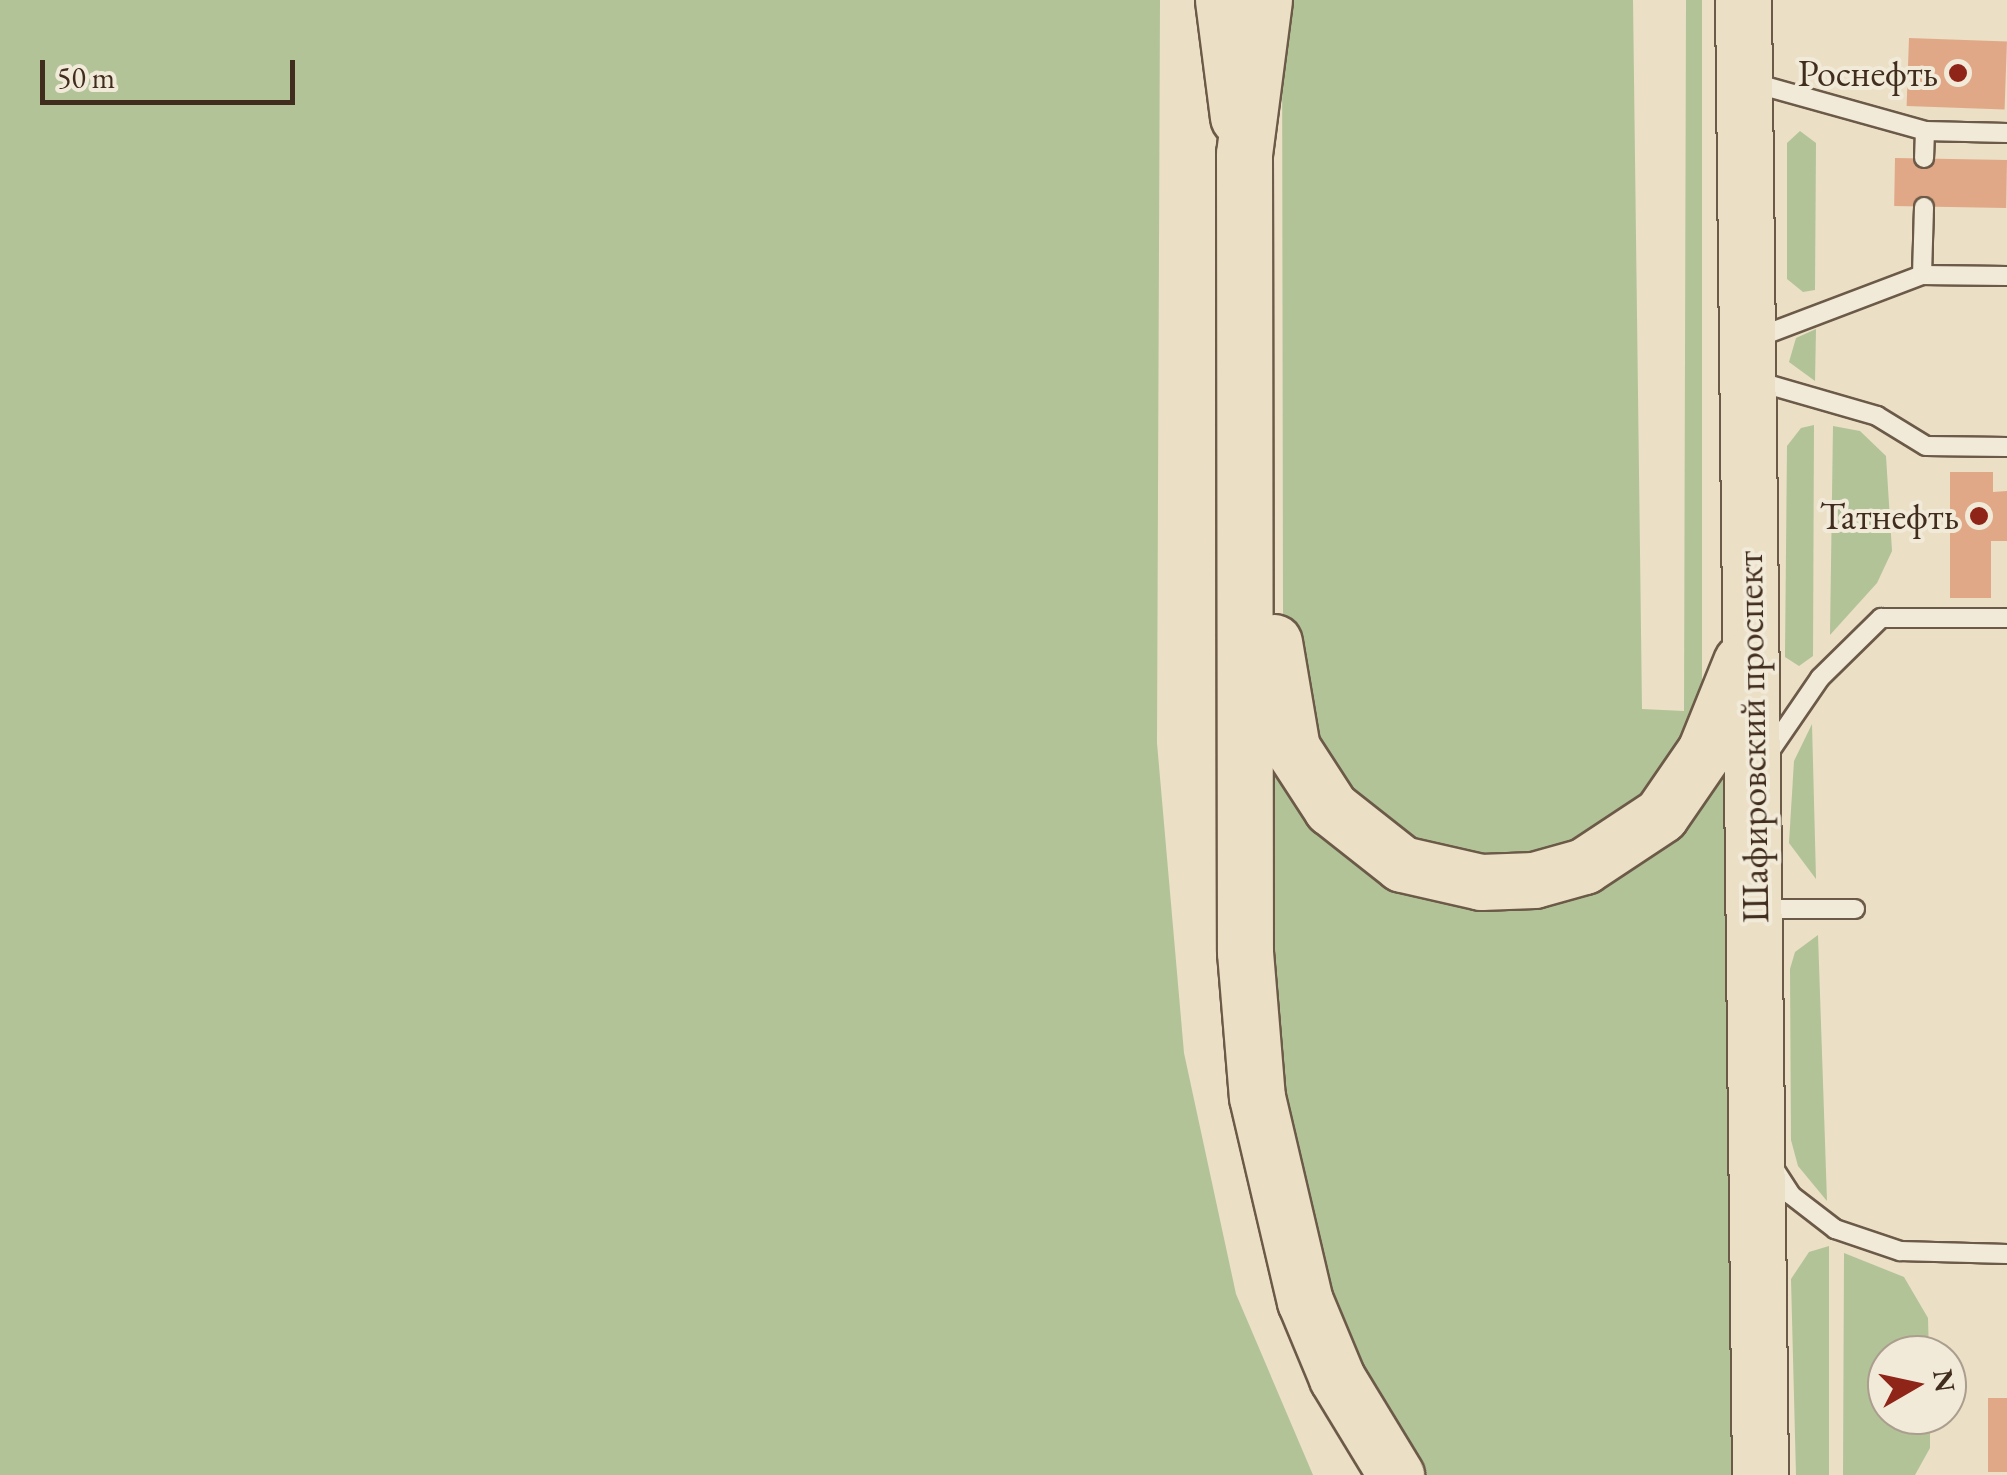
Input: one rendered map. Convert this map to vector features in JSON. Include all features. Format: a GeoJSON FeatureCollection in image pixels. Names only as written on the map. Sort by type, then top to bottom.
{"type":"FeatureCollection","features":[{"type":"Feature","properties":{"kind":"main road"},"geometry":{"type":"LineString","coordinates":[[1223,0],[1244,154]]}},
{"type":"Feature","properties":{"kind":"main road"},"geometry":{"type":"LineString","coordinates":[[1264,0],[1244,154],[1245,952],[1257,1096],[1305,1301],[1338,1378],[1396,1475]]}},
{"type":"Feature","properties":{"kind":"main road","name":"Шафировский проспект"},"geometry":{"type":"LineString","coordinates":[[1744,0],[1760,1475]]}},
{"type":"Feature","properties":{"kind":"main road"},"geometry":{"type":"LineString","coordinates":[[1244,520],[1274,594],[1274,674],[1308,779],[1364,841],[1436,876],[1534,880],[1628,842],[1687,782],[1748,643]]}},
{"type":"Feature","properties":{"kind":"lane"},"geometry":{"type":"LineString","coordinates":[[1743,80],[1925,131],[2007,132]]}},
{"type":"Feature","properties":{"kind":"lane"},"geometry":{"type":"LineString","coordinates":[[1924,158],[1925,131]]}},
{"type":"Feature","properties":{"kind":"lane"},"geometry":{"type":"LineString","coordinates":[[1922,275],[1924,207]]}},
{"type":"Feature","properties":{"kind":"lane"},"geometry":{"type":"LineString","coordinates":[[1747,360],[1922,275],[2007,276]]}},
{"type":"Feature","properties":{"kind":"lane"},"geometry":{"type":"LineString","coordinates":[[1747,360],[1876,416],[1926,446],[2007,447]]}},
{"type":"Feature","properties":{"kind":"lane"},"geometry":{"type":"LineString","coordinates":[[1754,776],[1820,678],[1880,618],[2007,618]]}},
{"type":"Feature","properties":{"kind":"lane"},"geometry":{"type":"LineString","coordinates":[[1755,909],[1855,908]]}},
{"type":"Feature","properties":{"kind":"lane"},"geometry":{"type":"LineString","coordinates":[[1757,1141],[1791,1195],[1835,1229],[1900,1250],[2007,1254]]}},
{"type":"Feature","properties":{"kind":"green space"},"geometry":{"type":"Polygon","coordinates":[[[0,0],[1160,0],[1157,743],[1184,1053],[1236,1294],[1313,1475],[0,1475],[0,0]]]}},
{"type":"Feature","properties":{"kind":"green space"},"geometry":{"type":"Polygon","coordinates":[[[1282,0],[1633,0],[1642,709],[1684,711],[1686,0],[1702,0],[1702,716],[1658,797],[1553,862],[1427,859],[1324,779],[1283,617],[1282,0]]]}},
{"type":"Feature","properties":{"kind":"green space"},"geometry":{"type":"Polygon","coordinates":[[[1800,131],[1816,143],[1815,290],[1803,292],[1787,279],[1787,143],[1800,131]]]}},
{"type":"Feature","properties":{"kind":"green space"},"geometry":{"type":"Polygon","coordinates":[[[1816,329],[1815,381],[1789,362],[1796,338],[1816,329]]]}},
{"type":"Feature","properties":{"kind":"green space"},"geometry":{"type":"Polygon","coordinates":[[[1814,425],[1813,656],[1799,666],[1785,657],[1787,446],[1801,428],[1814,425]]]}},
{"type":"Feature","properties":{"kind":"green space"},"geometry":{"type":"Polygon","coordinates":[[[1833,426],[1860,431],[1886,456],[1892,551],[1877,583],[1830,635],[1833,426]]]}},
{"type":"Feature","properties":{"kind":"green space"},"geometry":{"type":"Polygon","coordinates":[[[1812,724],[1816,879],[1789,843],[1794,761],[1812,724]]]}},
{"type":"Feature","properties":{"kind":"green space"},"geometry":{"type":"Polygon","coordinates":[[[1279,766],[1470,902],[1713,772],[1731,773],[1731,1475],[1411,1475],[1318,1285],[1296,1190],[1277,1045],[1265,775],[1279,766]]]}},
{"type":"Feature","properties":{"kind":"green space"},"geometry":{"type":"Polygon","coordinates":[[[1818,935],[1827,1201],[1798,1166],[1791,1140],[1790,969],[1795,952],[1818,935]]]}},
{"type":"Feature","properties":{"kind":"green space"},"geometry":{"type":"Polygon","coordinates":[[[1829,1246],[1829,1475],[1796,1475],[1791,1279],[1809,1252],[1829,1246]]]}},
{"type":"Feature","properties":{"kind":"green space"},"geometry":{"type":"Polygon","coordinates":[[[1844,1253],[1904,1277],[1928,1318],[1928,1335],[1867,1335],[1867,1435],[1930,1435],[1930,1448],[1915,1475],[1843,1475],[1844,1253]]]}},
{"type":"Feature","properties":{"kind":"building","name":"Роснефть"},"geometry":{"type":"Polygon","coordinates":[[[1909,38],[2007,41],[2005,109],[1907,106],[1909,38]]]}},
{"type":"Feature","properties":{"kind":"building"},"geometry":{"type":"Polygon","coordinates":[[[1895,158],[2007,160],[2006,208],[1894,206],[1895,158]]]}},
{"type":"Feature","properties":{"kind":"building","name":"Татнефть"},"geometry":{"type":"Polygon","coordinates":[[[1950,472],[1993,472],[1993,492],[2007,491],[2007,541],[1991,541],[1991,598],[1950,598],[1950,472]]]}},
{"type":"Feature","properties":{"kind":"building"},"geometry":{"type":"Polygon","coordinates":[[[1988,1398],[2007,1398],[2007,1472],[1988,1472],[1988,1398]]]}},
{"type":"Feature","properties":{"kind":"place","name":"Роснефть"},"geometry":{"type":"Point","coordinates":[1958,73]}},
{"type":"Feature","properties":{"kind":"place","name":"Татнефть"},"geometry":{"type":"Point","coordinates":[1979,516]}}]}
